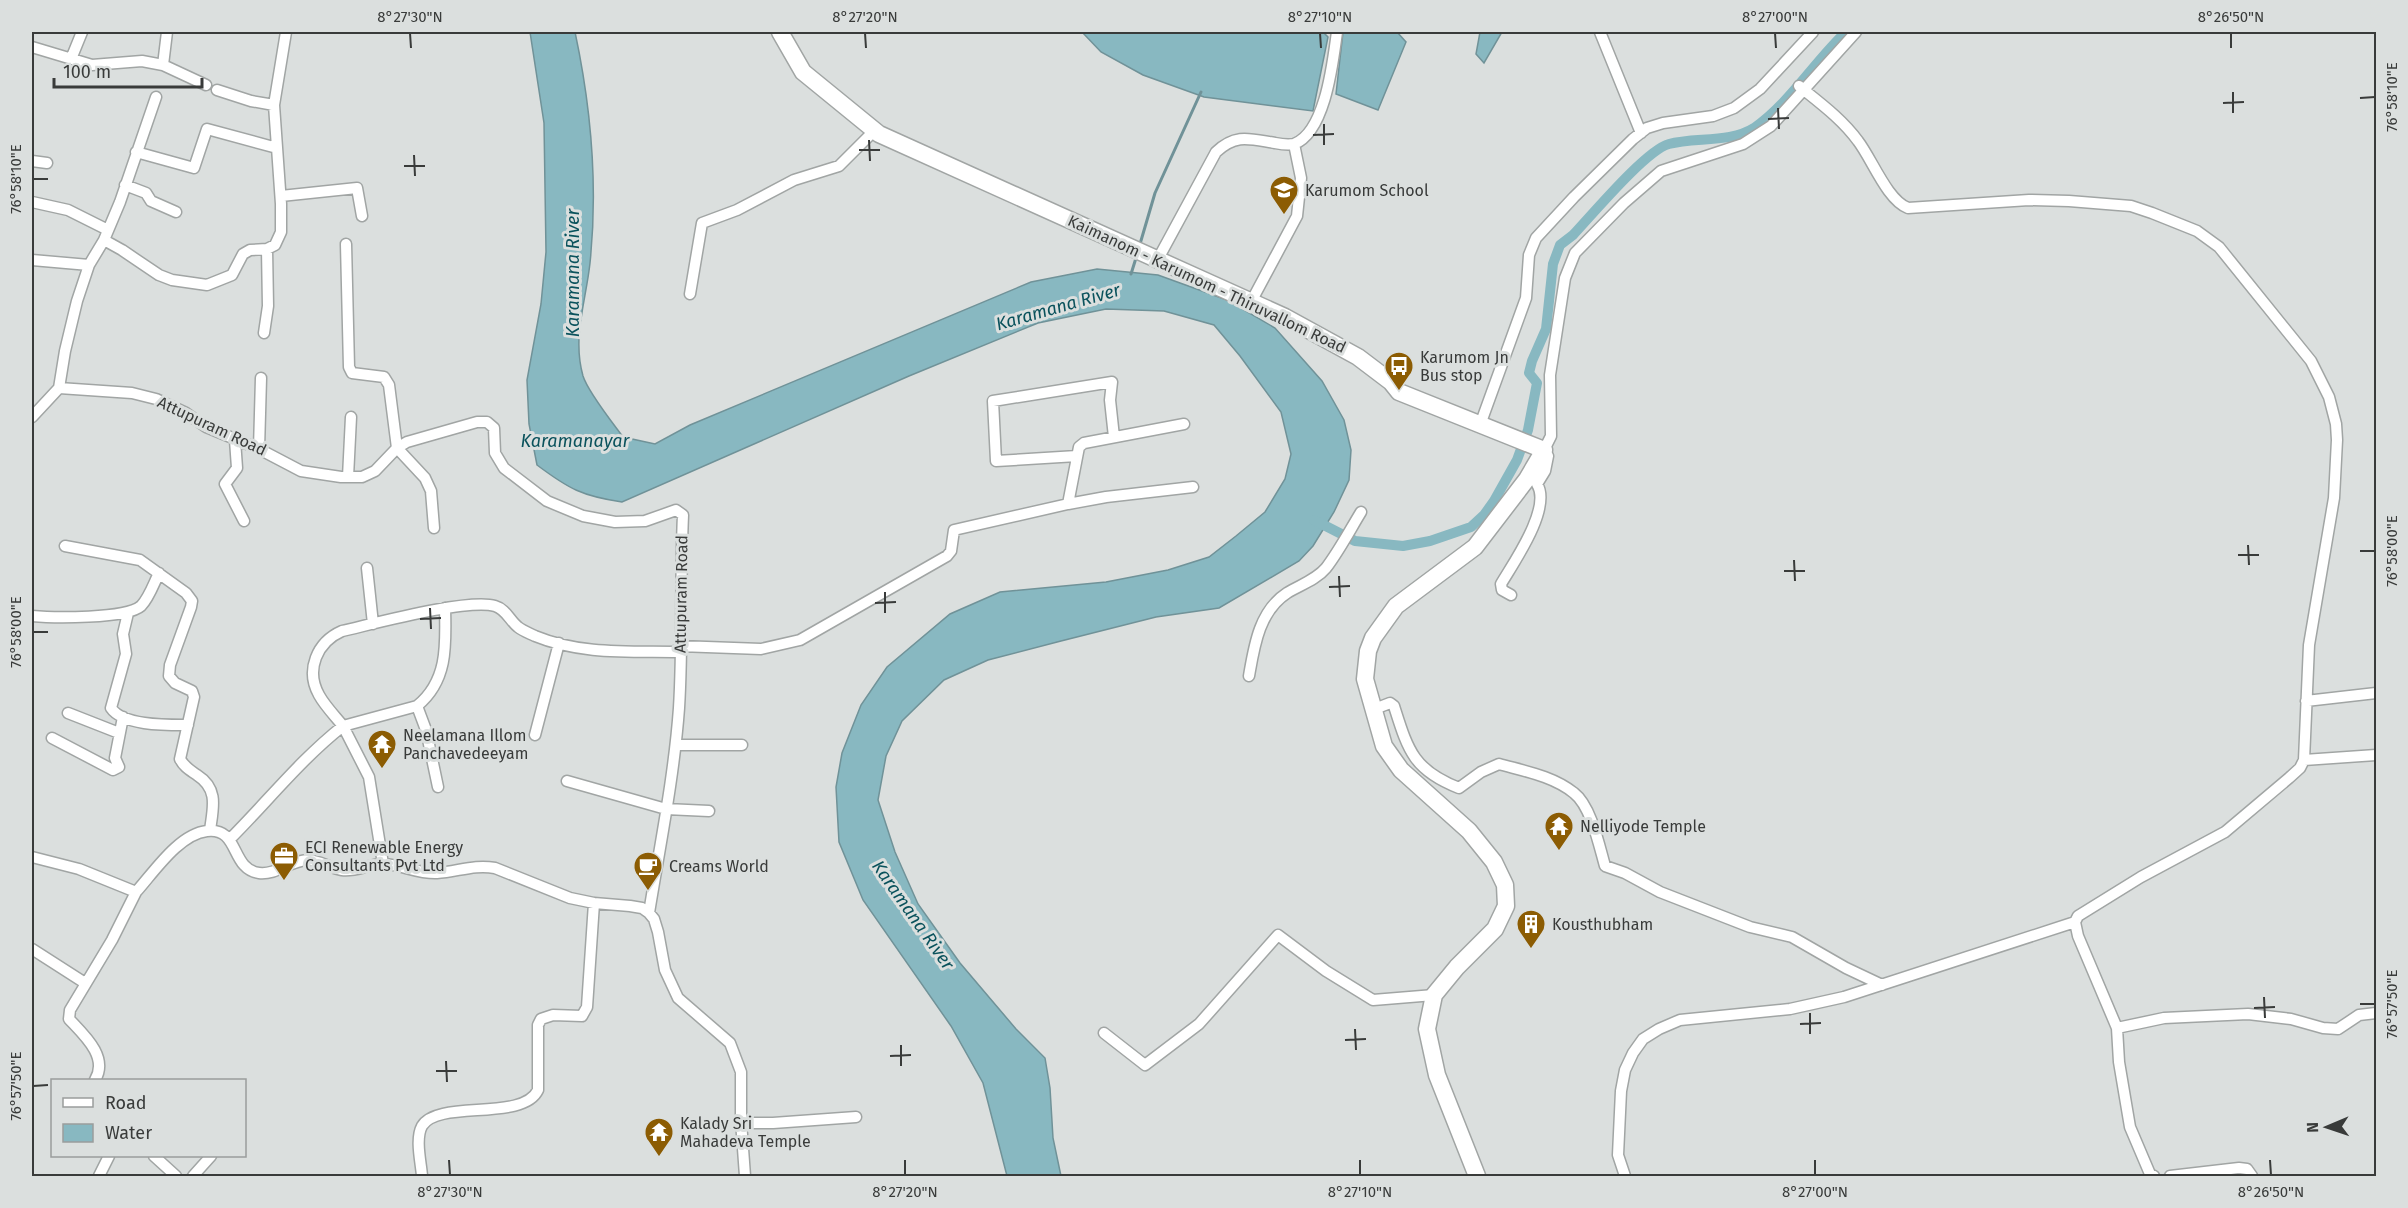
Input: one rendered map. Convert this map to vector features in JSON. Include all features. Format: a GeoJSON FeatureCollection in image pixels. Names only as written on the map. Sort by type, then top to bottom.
{"type":"FeatureCollection","features":[{"type":"Feature","properties":{"kind":"main road","name":"Kaimanom - Karumom - Thiruvallom Road"},"geometry":{"type":"LineString","coordinates":[[780,32],[803,72],[875,130],[1285,317],[1358,357],[1391,382],[1399,392],[1480,425],[1514,436],[1544,450]]}},
{"type":"Feature","properties":{"kind":"main road"},"geometry":{"type":"LineString","coordinates":[[1477,1176],[1437,1075],[1427,1029],[1434,995],[1457,967],[1495,929],[1506,906],[1505,885],[1494,862],[1469,831],[1401,770],[1384,746],[1365,679],[1368,651],[1373,638],[1396,606],[1475,547],[1527,479],[1544,450]]}},
{"type":"Feature","properties":{"kind":"street"},"geometry":{"type":"LineString","coordinates":[[71,59],[82,32]]}},
{"type":"Feature","properties":{"kind":"street"},"geometry":{"type":"LineString","coordinates":[[163,65],[167,32]]}},
{"type":"Feature","properties":{"kind":"street"},"geometry":{"type":"LineString","coordinates":[[32,202],[68,210],[159,275],[172,280],[207,285],[232,275],[243,254],[250,250],[267,249],[275,245],[281,232],[281,196],[274,105],[286,32]]}},
{"type":"Feature","properties":{"kind":"street"},"geometry":{"type":"LineString","coordinates":[[1158,259],[1216,152],[1227,141],[1240,139],[1294,144],[1305,135],[1317,119],[1330,84],[1337,32]]}},
{"type":"Feature","properties":{"kind":"street"},"geometry":{"type":"LineString","coordinates":[[1600,32],[1641,133]]}},
{"type":"Feature","properties":{"kind":"street"},"geometry":{"type":"LineString","coordinates":[[1480,425],[1526,298],[1529,255],[1536,238],[1574,197],[1641,133],[1664,123],[1713,116],[1734,108],[1760,89],[1813,32]]}},
{"type":"Feature","properties":{"kind":"street"},"geometry":{"type":"LineString","coordinates":[[1511,595],[1502,590],[1502,584],[1532,532],[1538,513],[1540,489],[1537,484],[1545,471],[1548,456],[1544,450],[1551,436],[1550,375],[1565,278],[1575,253],[1624,203],[1661,171],[1743,144],[1771,126],[1802,88],[1856,32]]}},
{"type":"Feature","properties":{"kind":"street"},"geometry":{"type":"LineString","coordinates":[[32,47],[92,65],[142,61],[163,65],[207,85]]}},
{"type":"Feature","properties":{"kind":"street"},"geometry":{"type":"LineString","coordinates":[[1802,88],[1823,105],[1858,141],[1896,200],[1908,208],[2029,200],[2098,202],[2131,206],[2197,231],[2219,247],[2234,264],[2311,361],[2329,397],[2336,424],[2334,498],[2309,645],[2304,760],[2300,768],[2225,832],[2141,877],[2078,916],[2075,922],[2078,936],[2117,1028],[2119,1062],[2130,1127],[2150,1174],[2154,1176]]}},
{"type":"Feature","properties":{"kind":"street"},"geometry":{"type":"LineString","coordinates":[[217,90],[251,101],[274,105]]}},
{"type":"Feature","properties":{"kind":"street"},"geometry":{"type":"LineString","coordinates":[[32,417],[59,388],[70,331],[89,265],[106,235],[156,97]]}},
{"type":"Feature","properties":{"kind":"street"},"geometry":{"type":"LineString","coordinates":[[136,152],[194,168],[207,129],[277,148]]}},
{"type":"Feature","properties":{"kind":"street"},"geometry":{"type":"LineString","coordinates":[[690,294],[702,223],[737,210],[794,180],[839,166],[875,130]]}},
{"type":"Feature","properties":{"kind":"street"},"geometry":{"type":"LineString","coordinates":[[1251,302],[1297,216],[1301,178],[1294,144]]}},
{"type":"Feature","properties":{"kind":"street"},"geometry":{"type":"LineString","coordinates":[[32,161],[47,163]]}},
{"type":"Feature","properties":{"kind":"street"},"geometry":{"type":"LineString","coordinates":[[125,185],[146,193],[151,201],[176,212]]}},
{"type":"Feature","properties":{"kind":"street"},"geometry":{"type":"LineString","coordinates":[[281,196],[357,188],[362,216]]}},
{"type":"Feature","properties":{"kind":"street"},"geometry":{"type":"LineString","coordinates":[[346,244],[349,367],[352,373],[384,377],[389,385],[397,448],[425,478],[430,491],[434,528]]}},
{"type":"Feature","properties":{"kind":"street"},"geometry":{"type":"LineString","coordinates":[[264,333],[268,306],[267,249]]}},
{"type":"Feature","properties":{"kind":"street"},"geometry":{"type":"LineString","coordinates":[[32,260],[89,265]]}},
{"type":"Feature","properties":{"kind":"street"},"geometry":{"type":"LineString","coordinates":[[1077,456],[996,461],[993,401],[1113,377],[1110,400],[1114,437]]}},
{"type":"Feature","properties":{"kind":"street"},"geometry":{"type":"LineString","coordinates":[[259,449],[261,378]]}},
{"type":"Feature","properties":{"kind":"street","name":"Attupuram Road"},"geometry":{"type":"LineString","coordinates":[[59,388],[132,393],[156,399],[235,440],[288,462],[301,471],[348,477],[362,477],[375,471],[397,448],[407,442],[477,422],[487,422],[494,428],[495,453],[504,468],[547,501],[583,516],[615,522],[645,521],[676,510],[683,515],[676,745],[649,913]]}},
{"type":"Feature","properties":{"kind":"street"},"geometry":{"type":"LineString","coordinates":[[348,477],[351,417]]}},
{"type":"Feature","properties":{"kind":"street"},"geometry":{"type":"LineString","coordinates":[[1068,504],[1079,447],[1084,443],[1184,424]]}},
{"type":"Feature","properties":{"kind":"street"},"geometry":{"type":"LineString","coordinates":[[235,440],[237,468],[225,484],[244,521]]}},
{"type":"Feature","properties":{"kind":"street"},"geometry":{"type":"LineString","coordinates":[[383,864],[369,777],[343,726],[318,694],[315,661],[320,646],[329,636],[445,609],[495,606],[504,611],[520,630],[559,644],[582,649],[606,651],[761,649],[800,640],[947,556],[951,551],[954,530],[1106,497],[1193,487]]}},
{"type":"Feature","properties":{"kind":"street"},"geometry":{"type":"LineString","coordinates":[[1249,676],[1255,643],[1267,614],[1284,594],[1316,577],[1334,556],[1361,512]]}},
{"type":"Feature","properties":{"kind":"street"},"geometry":{"type":"LineString","coordinates":[[65,546],[131,556],[159,573],[186,593],[192,601],[170,665],[169,676],[175,683],[192,691],[194,706],[180,759],[184,766],[202,778],[211,788],[213,800],[210,830]]}},
{"type":"Feature","properties":{"kind":"street"},"geometry":{"type":"LineString","coordinates":[[367,568],[373,624]]}},
{"type":"Feature","properties":{"kind":"street"},"geometry":{"type":"LineString","coordinates":[[32,616],[71,618],[128,613],[144,603],[159,573]]}},
{"type":"Feature","properties":{"kind":"street"},"geometry":{"type":"LineString","coordinates":[[230,839],[257,812],[296,766],[343,726],[417,706],[435,688],[442,670],[446,647],[445,609]]}},
{"type":"Feature","properties":{"kind":"street"},"geometry":{"type":"LineString","coordinates":[[128,613],[123,634],[126,654],[111,708],[115,714],[157,726],[188,725]]}},
{"type":"Feature","properties":{"kind":"street"},"geometry":{"type":"LineString","coordinates":[[535,735],[559,644]]}},
{"type":"Feature","properties":{"kind":"street"},"geometry":{"type":"LineString","coordinates":[[2306,701],[2376,693]]}},
{"type":"Feature","properties":{"kind":"street"},"geometry":{"type":"LineString","coordinates":[[1372,710],[1390,703],[1394,706],[1405,740],[1418,764],[1439,780],[1459,788],[1481,772],[1499,764],[1543,776],[1575,793],[1589,815],[1605,866],[1625,873],[1659,892],[1720,916],[1791,938],[1882,985]]}},
{"type":"Feature","properties":{"kind":"street"},"geometry":{"type":"LineString","coordinates":[[417,706],[426,730],[438,787]]}},
{"type":"Feature","properties":{"kind":"street"},"geometry":{"type":"LineString","coordinates":[[68,713],[119,733]]}},
{"type":"Feature","properties":{"kind":"street"},"geometry":{"type":"LineString","coordinates":[[51,738],[113,770],[119,767],[115,758],[123,717]]}},
{"type":"Feature","properties":{"kind":"street"},"geometry":{"type":"LineString","coordinates":[[676,745],[742,745]]}},
{"type":"Feature","properties":{"kind":"street"},"geometry":{"type":"LineString","coordinates":[[2304,760],[2376,755]]}},
{"type":"Feature","properties":{"kind":"street"},"geometry":{"type":"LineString","coordinates":[[567,781],[666,809],[709,811]]}},
{"type":"Feature","properties":{"kind":"street"},"geometry":{"type":"LineString","coordinates":[[96,1079],[99,1063],[94,1049],[69,1019],[70,1010],[112,940],[136,892],[181,842],[210,830],[220,833],[230,839],[241,863],[251,872],[262,873],[272,872],[304,860],[342,870],[383,864],[436,873],[483,865],[570,898],[642,908],[649,913],[654,919],[658,932],[665,970],[678,998],[730,1043],[741,1072],[741,1124],[745,1176]]}},
{"type":"Feature","properties":{"kind":"street"},"geometry":{"type":"LineString","coordinates":[[32,857],[79,869],[136,892]]}},
{"type":"Feature","properties":{"kind":"street"},"geometry":{"type":"LineString","coordinates":[[422,1176],[419,1137],[422,1125],[429,1119],[445,1114],[510,1107],[535,1097],[538,1090],[538,1025],[541,1020],[553,1016],[582,1016],[587,1007],[594,903]]}},
{"type":"Feature","properties":{"kind":"street"},"geometry":{"type":"LineString","coordinates":[[1625,1176],[1618,1155],[1621,1091],[1629,1062],[1643,1039],[1680,1020],[1790,1009],[1844,997],[2075,922]]}},
{"type":"Feature","properties":{"kind":"street"},"geometry":{"type":"LineString","coordinates":[[1104,1033],[1145,1065],[1199,1024],[1278,935],[1326,971],[1373,1000],[1434,995]]}},
{"type":"Feature","properties":{"kind":"street"},"geometry":{"type":"LineString","coordinates":[[32,949],[85,983]]}},
{"type":"Feature","properties":{"kind":"street"},"geometry":{"type":"LineString","coordinates":[[2117,1028],[2164,1018],[2248,1014],[2291,1019],[2323,1028],[2338,1029],[2359,1015],[2376,1013]]}},
{"type":"Feature","properties":{"kind":"street"},"geometry":{"type":"LineString","coordinates":[[741,1124],[773,1124],[856,1116]]}},
{"type":"Feature","properties":{"kind":"street"},"geometry":{"type":"LineString","coordinates":[[99,1176],[108,1157]]}},
{"type":"Feature","properties":{"kind":"street"},"geometry":{"type":"LineString","coordinates":[[156,1157],[176,1176]]}},
{"type":"Feature","properties":{"kind":"street"},"geometry":{"type":"LineString","coordinates":[[193,1176],[209,1157]]}},
{"type":"Feature","properties":{"kind":"street"},"geometry":{"type":"LineString","coordinates":[[2169,1176],[2239,1168],[2247,1169],[2252,1176]]}},
{"type":"Feature","properties":{"kind":"water","name":"Karamanayar"},"geometry":{"type":"Polygon","coordinates":[[[530,32],[575,32],[589,118],[593,176],[590,263],[579,333],[580,362],[583,376],[590,390],[623,437],[655,444],[690,425],[1031,282],[1097,269],[1158,275],[1227,300],[1275,328],[1322,381],[1344,420],[1351,450],[1349,480],[1334,512],[1313,546],[1299,561],[1219,608],[1156,617],[988,660],[944,680],[902,721],[886,756],[878,800],[895,852],[918,904],[960,963],[1016,1029],[1045,1058],[1050,1088],[1053,1138],[1061,1176],[1007,1176],[983,1083],[951,1026],[863,900],[839,842],[836,787],[842,753],[861,705],[887,667],[950,614],[1000,592],[1106,582],[1168,570],[1209,557],[1265,512],[1285,479],[1291,454],[1281,412],[1214,325],[1164,311],[1106,309],[1038,323],[909,376],[622,502],[596,497],[567,486],[537,465],[529,424],[527,380],[541,304],[546,252],[544,123],[530,32]]]}},
{"type":"Feature","properties":{"kind":"water"},"geometry":{"type":"Polygon","coordinates":[[[1082,32],[1323,32],[1328,37],[1313,111],[1204,97],[1143,75],[1101,52],[1082,32]]]}},
{"type":"Feature","properties":{"kind":"water"},"geometry":{"type":"Polygon","coordinates":[[[1343,32],[1397,32],[1406,42],[1378,110],[1336,94],[1343,32]]]}},
{"type":"Feature","properties":{"kind":"water"},"geometry":{"type":"Polygon","coordinates":[[[1480,32],[1502,32],[1484,63],[1476,54],[1480,32]]]}},
{"type":"Feature","properties":{"kind":"waterway"},"geometry":{"type":"LineString","coordinates":[[1314,520],[1355,541],[1403,546],[1430,541],[1471,527],[1494,501],[1517,460],[1528,430],[1537,383],[1529,373],[1546,329],[1553,264],[1560,245],[1573,235],[1633,170],[1659,149],[1679,142],[1735,136],[1754,128],[1779,107],[1846,32]]}},
{"type":"Feature","properties":{"kind":"waterway"},"geometry":{"type":"LineString","coordinates":[[1140,244],[1155,193],[1201,92]]}},
{"type":"Feature","properties":{"kind":"waterway"},"geometry":{"type":"LineString","coordinates":[[1131,274],[1136,258]]}},
{"type":"Feature","properties":{"kind":"place","name":"Karumom School"},"geometry":{"type":"Point","coordinates":[1284,216]}},
{"type":"Feature","properties":{"kind":"place","name":"Karumom Jn Bus stop"},"geometry":{"type":"Point","coordinates":[1399,392]}},
{"type":"Feature","properties":{"kind":"place","name":"Neelamana Illom Panchavedeeyam"},"geometry":{"type":"Point","coordinates":[382,770]}},
{"type":"Feature","properties":{"kind":"place","name":"Nelliyode Temple"},"geometry":{"type":"Point","coordinates":[1559,852]}},
{"type":"Feature","properties":{"kind":"place","name":"ECI Renewable Energy Consultants Pvt Ltd"},"geometry":{"type":"Point","coordinates":[284,882]}},
{"type":"Feature","properties":{"kind":"place","name":"Creams World"},"geometry":{"type":"Point","coordinates":[648,892]}},
{"type":"Feature","properties":{"kind":"place","name":"Kousthubham"},"geometry":{"type":"Point","coordinates":[1531,950]}},
{"type":"Feature","properties":{"kind":"place","name":"Kalady Sri Mahadeva Temple"},"geometry":{"type":"Point","coordinates":[659,1158]}},
{"type":"Feature","properties":{"kind":"water label","name":"Karamana River"},"geometry":{"type":"Point","coordinates":[573,273]}},
{"type":"Feature","properties":{"kind":"water label","name":"Karamana River"},"geometry":{"type":"Point","coordinates":[1058,307]}},
{"type":"Feature","properties":{"kind":"water label","name":"Karamana River"},"geometry":{"type":"Point","coordinates":[913,915]}}]}
